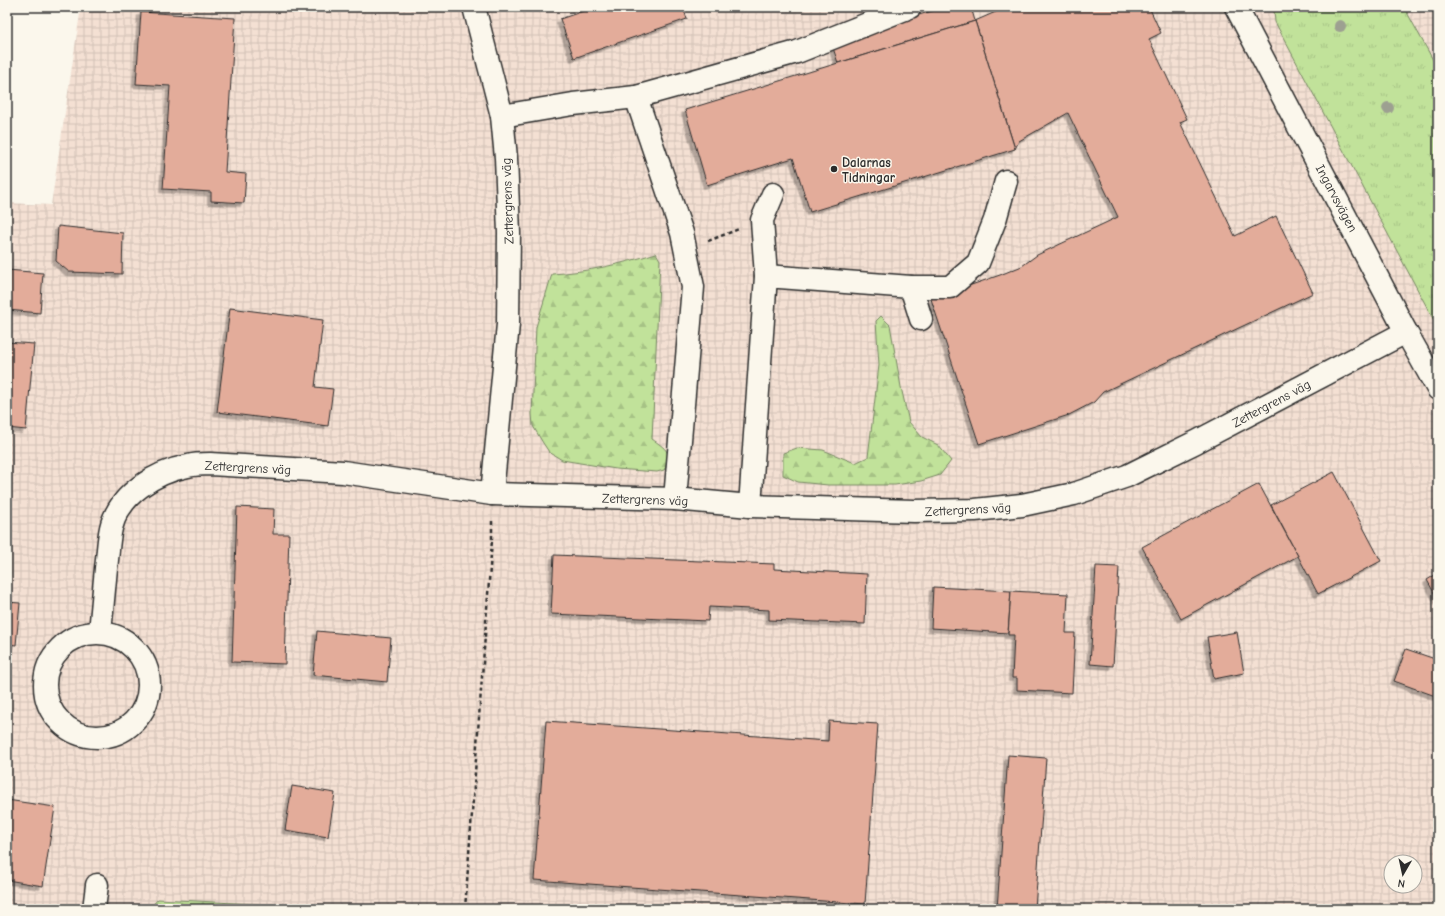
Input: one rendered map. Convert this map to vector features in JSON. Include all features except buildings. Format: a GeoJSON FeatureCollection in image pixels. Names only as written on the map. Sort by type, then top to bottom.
{"type":"FeatureCollection","features":[{"type":"Feature","properties":{"kind":"street","name":"Zettergrens väg"},"geometry":{"type":"LineString","coordinates":[[474,7],[502,116],[506,158],[509,233],[508,324],[492,494]]}},
{"type":"Feature","properties":{"kind":"street"},"geometry":{"type":"LineString","coordinates":[[502,116],[573,104],[636,97],[796,52],[910,7]]}},
{"type":"Feature","properties":{"kind":"street","name":"Ingarvsvägen"},"geometry":{"type":"LineString","coordinates":[[1240,9],[1406,332],[1438,390]]}},
{"type":"Feature","properties":{"kind":"street"},"geometry":{"type":"LineString","coordinates":[[636,97],[682,233],[692,287],[675,499]]}},
{"type":"Feature","properties":{"kind":"street"},"geometry":{"type":"LineString","coordinates":[[766,276],[911,287],[950,287],[978,263],[996,220],[1006,181]]}},
{"type":"Feature","properties":{"kind":"street"},"geometry":{"type":"LineString","coordinates":[[750,506],[766,276],[762,220],[774,194]]}},
{"type":"Feature","properties":{"kind":"street"},"geometry":{"type":"LineString","coordinates":[[911,287],[921,319]]}},
{"type":"Feature","properties":{"kind":"street","name":"Zettergrens väg"},"geometry":{"type":"LineString","coordinates":[[100,632],[111,527],[119,510],[131,495],[150,480],[172,470],[189,465],[210,464],[335,472],[492,494],[675,499],[750,506],[914,511],[975,510],[1022,506],[1074,494],[1127,476],[1406,332]]}},
{"type":"Feature","properties":{"kind":"street"},"geometry":{"type":"LineString","coordinates":[[100,632],[117,636],[135,649],[142,658],[148,674],[149,690],[145,706],[135,720],[122,731],[106,736],[89,737],[73,732],[60,722],[51,709],[45,694],[45,679],[49,663],[58,650],[70,640],[84,634],[100,632]]}},
{"type":"Feature","properties":{"kind":"street"},"geometry":{"type":"LineString","coordinates":[[94,909],[96,885]]}},
{"type":"Feature","properties":{"kind":"path"},"geometry":{"type":"LineString","coordinates":[[685,249],[762,220]]}},
{"type":"Feature","properties":{"kind":"path"},"geometry":{"type":"LineString","coordinates":[[464,909],[491,548],[492,494]]}},
{"type":"Feature","properties":{"kind":"shaded area"},"geometry":{"type":"Polygon","coordinates":[[[81,7],[1438,7],[1438,909],[7,909],[7,203],[51,205],[81,7]]]}},
{"type":"Feature","properties":{"kind":"green space"},"geometry":{"type":"Polygon","coordinates":[[[1277,7],[1404,7],[1438,69],[1438,328],[1275,22],[1274,11],[1277,7]]]}},
{"type":"Feature","properties":{"kind":"green space"},"geometry":{"type":"Polygon","coordinates":[[[656,253],[660,260],[652,439],[661,445],[667,452],[669,460],[664,470],[657,472],[616,469],[562,460],[549,452],[543,443],[533,426],[532,414],[536,327],[552,274],[604,267],[656,253]]]}},
{"type":"Feature","properties":{"kind":"green space"},"geometry":{"type":"Polygon","coordinates":[[[881,316],[890,325],[909,422],[922,437],[938,445],[951,461],[940,475],[921,481],[895,485],[828,485],[798,482],[783,475],[783,453],[797,448],[823,450],[855,463],[868,457],[879,365],[876,321],[881,316]]]}},
{"type":"Feature","properties":{"kind":"green space"},"geometry":{"type":"Polygon","coordinates":[[[158,899],[348,909],[149,909],[158,899]]]}},
{"type":"Feature","properties":{"kind":"place","name":"Dalarnas Tidningar"},"geometry":{"type":"Point","coordinates":[834,169]}}]}
